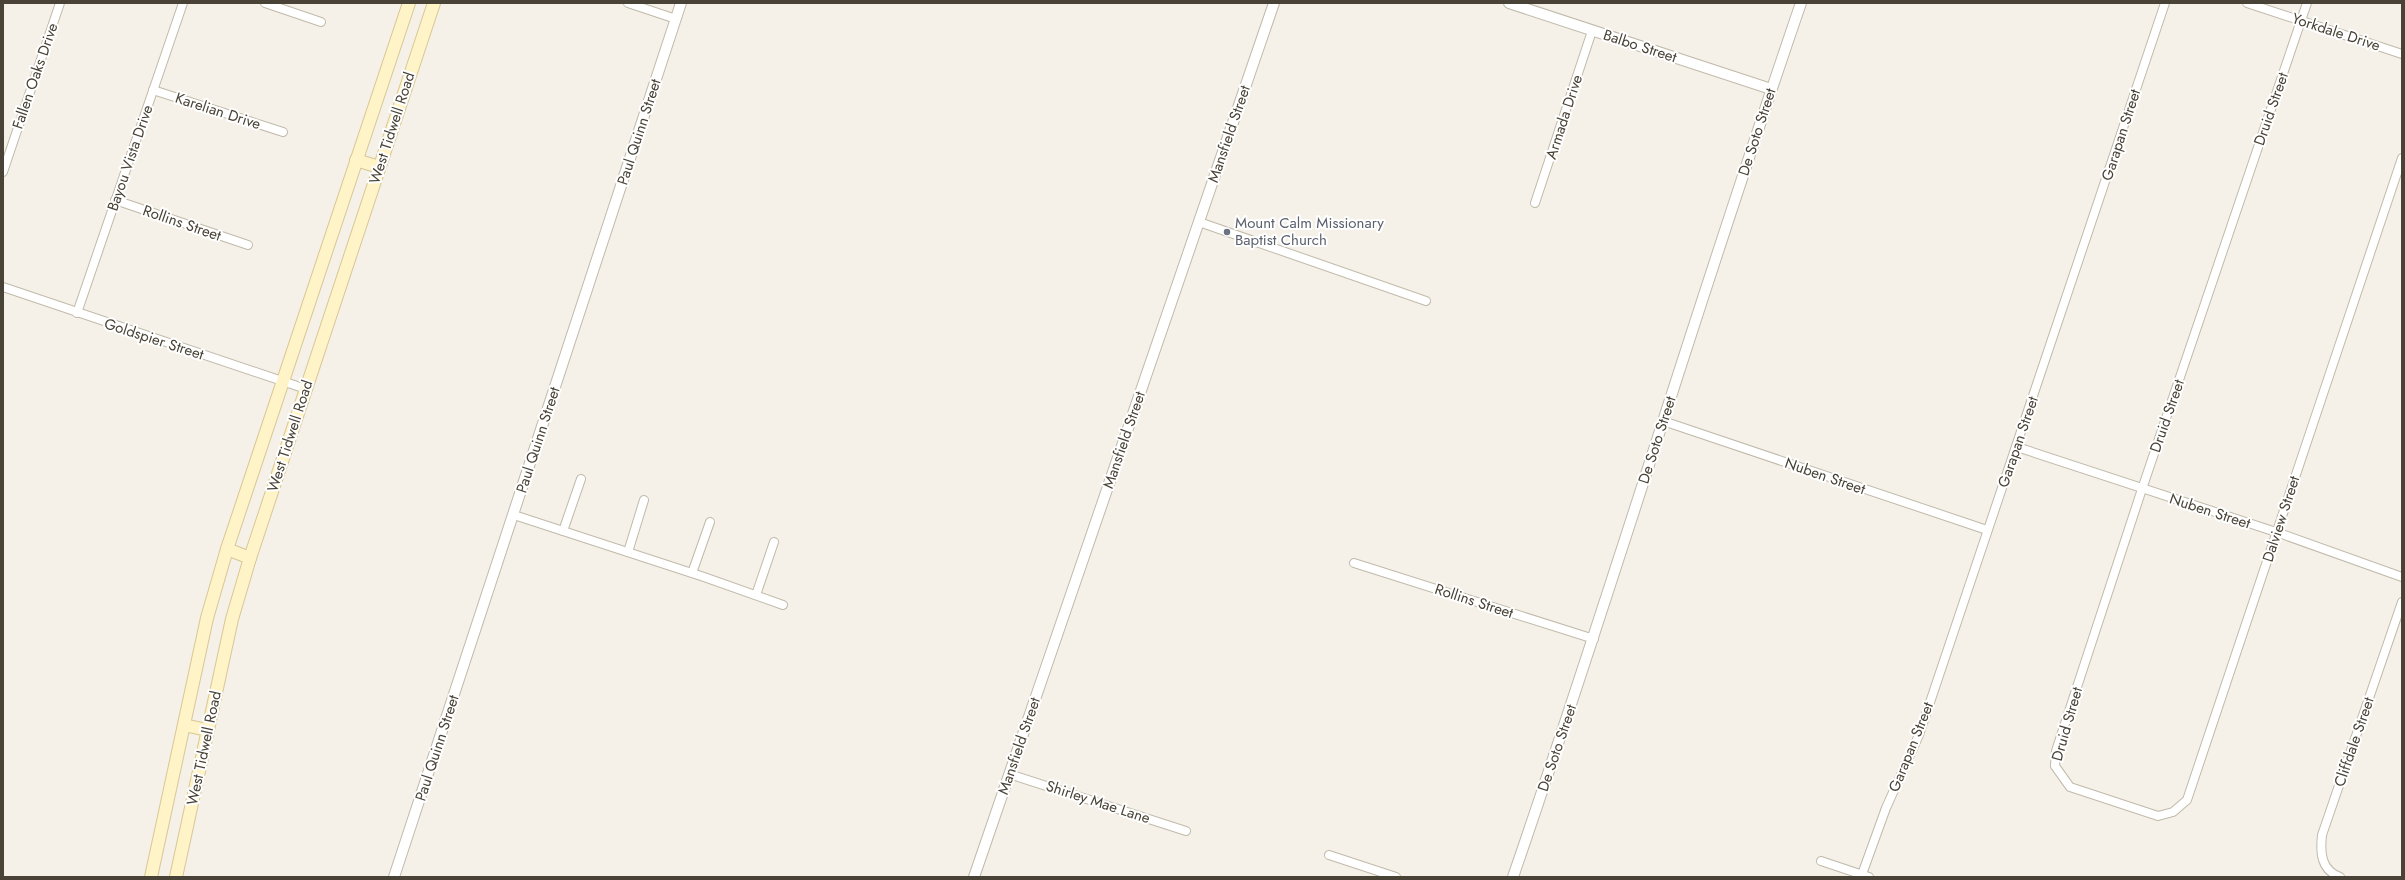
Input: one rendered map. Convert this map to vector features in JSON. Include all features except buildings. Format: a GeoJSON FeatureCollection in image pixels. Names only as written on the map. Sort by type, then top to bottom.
{"type":"FeatureCollection","features":[{"type":"Feature","properties":{"kind":"main road","name":"West Tidwell Road"},"geometry":{"type":"LineString","coordinates":[[151,877],[206,618],[227,549],[284,382],[409,3]]}},
{"type":"Feature","properties":{"kind":"main road","name":"West Tidwell Road"},"geometry":{"type":"LineString","coordinates":[[176,877],[232,619],[250,558],[434,3]]}},
{"type":"Feature","properties":{"kind":"main road"},"geometry":{"type":"LineString","coordinates":[[356,160],[379,167]]}},
{"type":"Feature","properties":{"kind":"main road"},"geometry":{"type":"LineString","coordinates":[[227,549],[250,558]]}},
{"type":"Feature","properties":{"kind":"main road"},"geometry":{"type":"LineString","coordinates":[[184,725],[208,730]]}},
{"type":"Feature","properties":{"kind":"street","name":"Fallen Oaks Drive"},"geometry":{"type":"LineString","coordinates":[[3,172],[60,3]]}},
{"type":"Feature","properties":{"kind":"street","name":"Bayou Vista Drive"},"geometry":{"type":"LineString","coordinates":[[77,313],[183,3]]}},
{"type":"Feature","properties":{"kind":"street"},"geometry":{"type":"LineString","coordinates":[[265,3],[321,22]]}},
{"type":"Feature","properties":{"kind":"street"},"geometry":{"type":"LineString","coordinates":[[628,3],[676,19]]}},
{"type":"Feature","properties":{"kind":"street","name":"Paul Quinn Street"},"geometry":{"type":"LineString","coordinates":[[394,877],[681,3]]}},
{"type":"Feature","properties":{"kind":"street","name":"Mansfield Street"},"geometry":{"type":"LineString","coordinates":[[974,877],[1274,3]]}},
{"type":"Feature","properties":{"kind":"street","name":"Balbo Street"},"geometry":{"type":"LineString","coordinates":[[1509,3],[1771,89]]}},
{"type":"Feature","properties":{"kind":"street","name":"De Soto Street"},"geometry":{"type":"LineString","coordinates":[[1513,877],[1594,639],[1771,89],[1801,3]]}},
{"type":"Feature","properties":{"kind":"street","name":"Garapan Street"},"geometry":{"type":"LineString","coordinates":[[1864,876],[1886,808],[1918,735],[2165,3]]}},
{"type":"Feature","properties":{"kind":"street","name":"Yorkdale Drive"},"geometry":{"type":"LineString","coordinates":[[2247,3],[2402,54]]}},
{"type":"Feature","properties":{"kind":"street","name":"Druid Street"},"geometry":{"type":"LineString","coordinates":[[2109,800],[2070,787],[2055,766],[2056,751],[2142,488],[2307,3]]}},
{"type":"Feature","properties":{"kind":"street","name":"Armada Drive"},"geometry":{"type":"LineString","coordinates":[[1535,203],[1592,31]]}},
{"type":"Feature","properties":{"kind":"street","name":"Karelian Drive"},"geometry":{"type":"LineString","coordinates":[[153,90],[283,132]]}},
{"type":"Feature","properties":{"kind":"street","name":"Dalview Street"},"geometry":{"type":"LineString","coordinates":[[2109,800],[2158,816],[2173,812],[2187,800],[2402,158]]}},
{"type":"Feature","properties":{"kind":"street","name":"Rollins Street"},"geometry":{"type":"LineString","coordinates":[[115,200],[248,245]]}},
{"type":"Feature","properties":{"kind":"street"},"geometry":{"type":"LineString","coordinates":[[1199,222],[1426,301]]}},
{"type":"Feature","properties":{"kind":"street","name":"Goldspier Street"},"geometry":{"type":"LineString","coordinates":[[3,287],[306,389]]}},
{"type":"Feature","properties":{"kind":"street","name":"Nuben Street"},"geometry":{"type":"LineString","coordinates":[[1663,421],[1987,530]]}},
{"type":"Feature","properties":{"kind":"street","name":"Nuben Street"},"geometry":{"type":"LineString","coordinates":[[2016,446],[2276,532],[2402,577]]}},
{"type":"Feature","properties":{"kind":"street"},"geometry":{"type":"LineString","coordinates":[[562,531],[581,479]]}},
{"type":"Feature","properties":{"kind":"street"},"geometry":{"type":"LineString","coordinates":[[628,552],[644,500]]}},
{"type":"Feature","properties":{"kind":"street"},"geometry":{"type":"LineString","coordinates":[[514,515],[692,573],[783,605]]}},
{"type":"Feature","properties":{"kind":"street"},"geometry":{"type":"LineString","coordinates":[[692,573],[710,522]]}},
{"type":"Feature","properties":{"kind":"street"},"geometry":{"type":"LineString","coordinates":[[756,595],[774,542]]}},
{"type":"Feature","properties":{"kind":"street","name":"Rollins Street"},"geometry":{"type":"LineString","coordinates":[[1354,563],[1594,639]]}},
{"type":"Feature","properties":{"kind":"street","name":"Cliffdale Street"},"geometry":{"type":"LineString","coordinates":[[2340,877],[2327,868],[2320,852],[2322,835],[2402,602]]}},
{"type":"Feature","properties":{"kind":"street","name":"Shirley Mae Lane"},"geometry":{"type":"LineString","coordinates":[[1009,774],[1186,831]]}},
{"type":"Feature","properties":{"kind":"street"},"geometry":{"type":"LineString","coordinates":[[1329,855],[1396,877]]}},
{"type":"Feature","properties":{"kind":"street"},"geometry":{"type":"LineString","coordinates":[[1821,861],[1864,876]]}},
{"type":"Feature","properties":{"kind":"place","name":"Mount Calm Missionary Baptist Church"},"geometry":{"type":"Point","coordinates":[1227,232]}}]}
